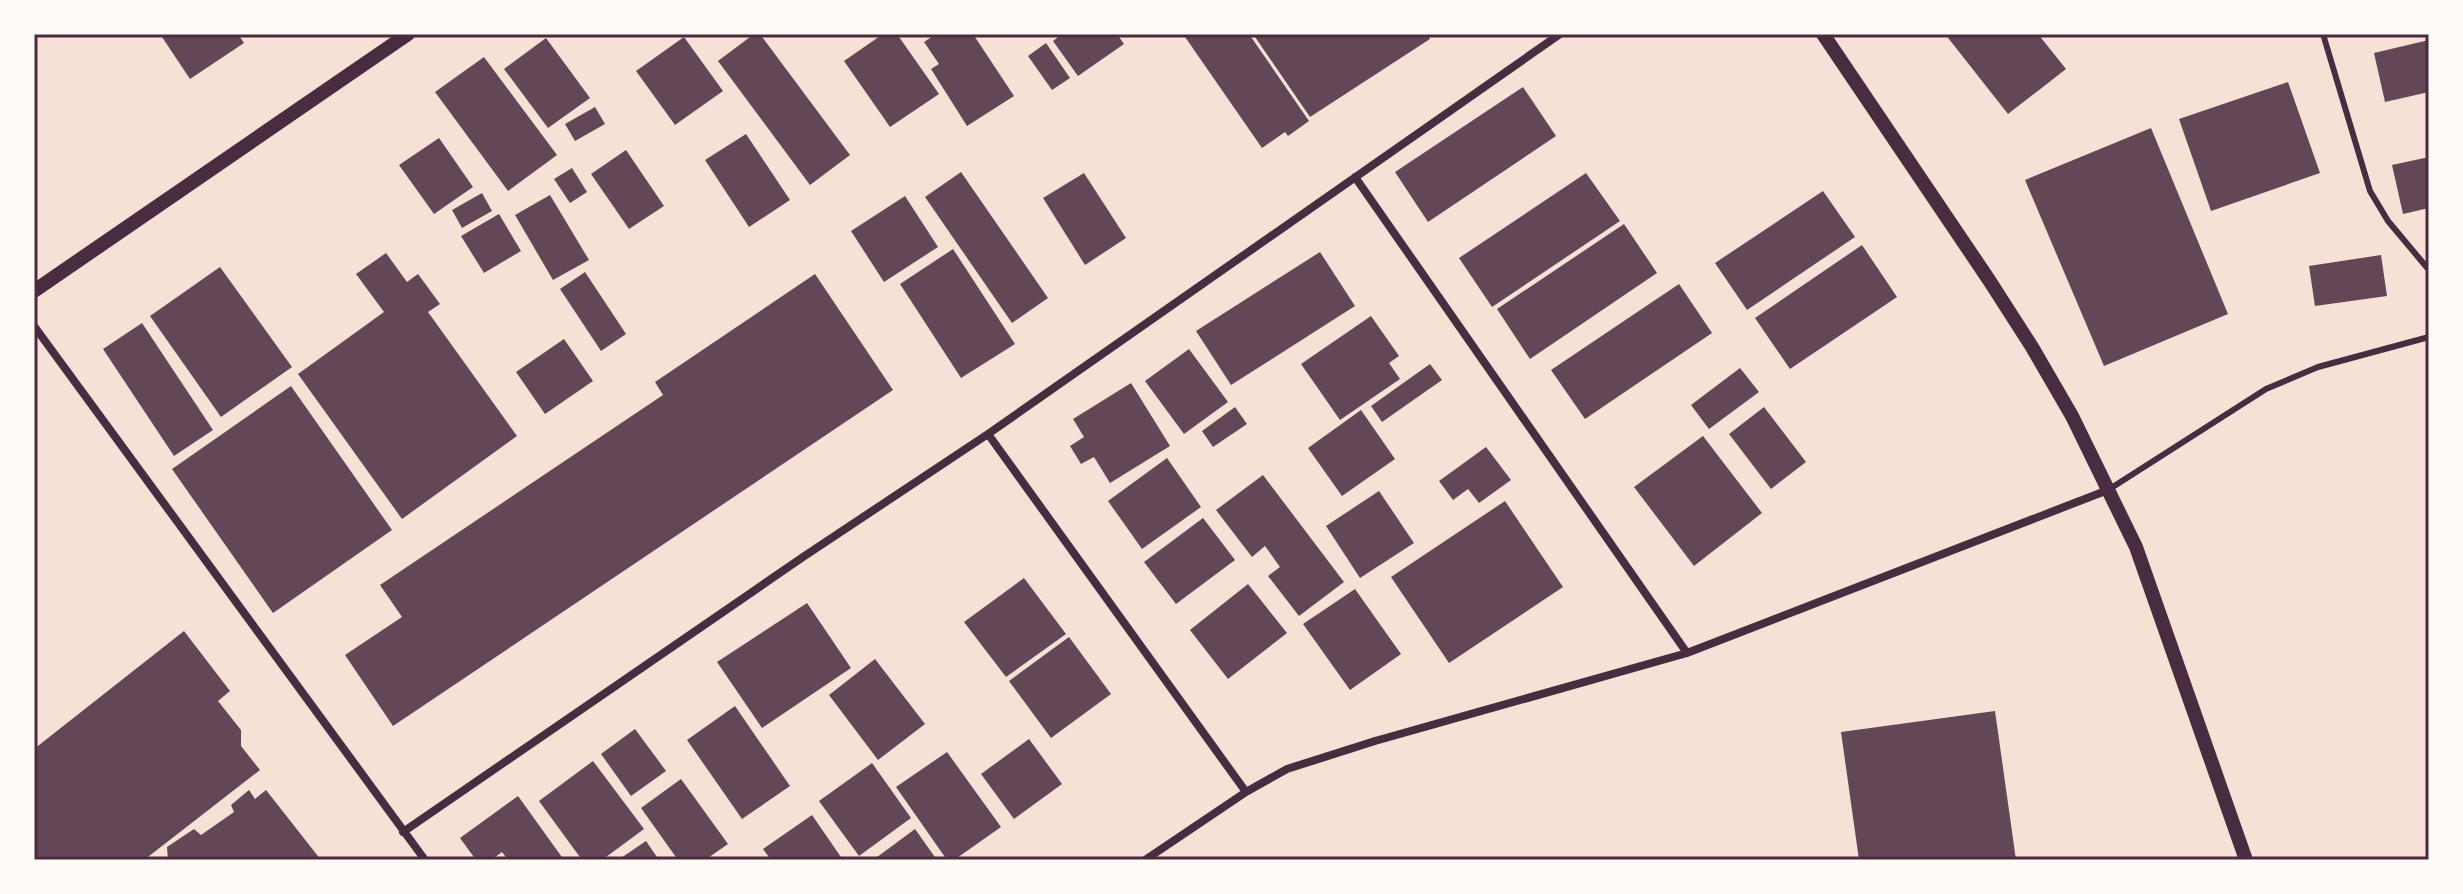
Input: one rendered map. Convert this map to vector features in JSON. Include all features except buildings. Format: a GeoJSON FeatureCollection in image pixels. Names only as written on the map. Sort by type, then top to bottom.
{"type":"FeatureCollection","features":[{"type":"Feature","properties":{"kind":"street"},"geometry":{"type":"LineString","coordinates":[[34,291],[408,34]]}},
{"type":"Feature","properties":{"kind":"street"},"geometry":{"type":"LineString","coordinates":[[403,832],[988,434],[1560,34]]}},
{"type":"Feature","properties":{"kind":"street"},"geometry":{"type":"LineString","coordinates":[[1823,34],[2032,347],[2072,416],[2136,547],[2246,860]]}},
{"type":"Feature","properties":{"kind":"street"},"geometry":{"type":"LineString","coordinates":[[1355,177],[1687,653]]}},
{"type":"Feature","properties":{"kind":"street"},"geometry":{"type":"LineString","coordinates":[[34,326],[425,860]]}},
{"type":"Feature","properties":{"kind":"street"},"geometry":{"type":"LineString","coordinates":[[988,434],[1246,792]]}},
{"type":"Feature","properties":{"kind":"street"},"geometry":{"type":"LineString","coordinates":[[1145,860],[1246,792],[1287,769],[1687,653],[2108,490]]}},
{"type":"Feature","properties":{"kind":"lane"},"geometry":{"type":"LineString","coordinates":[[2323,34],[2370,191],[2388,221],[2429,270]]}},
{"type":"Feature","properties":{"kind":"lane"},"geometry":{"type":"LineString","coordinates":[[2108,490],[2266,389],[2318,367],[2429,337]]}}]}
